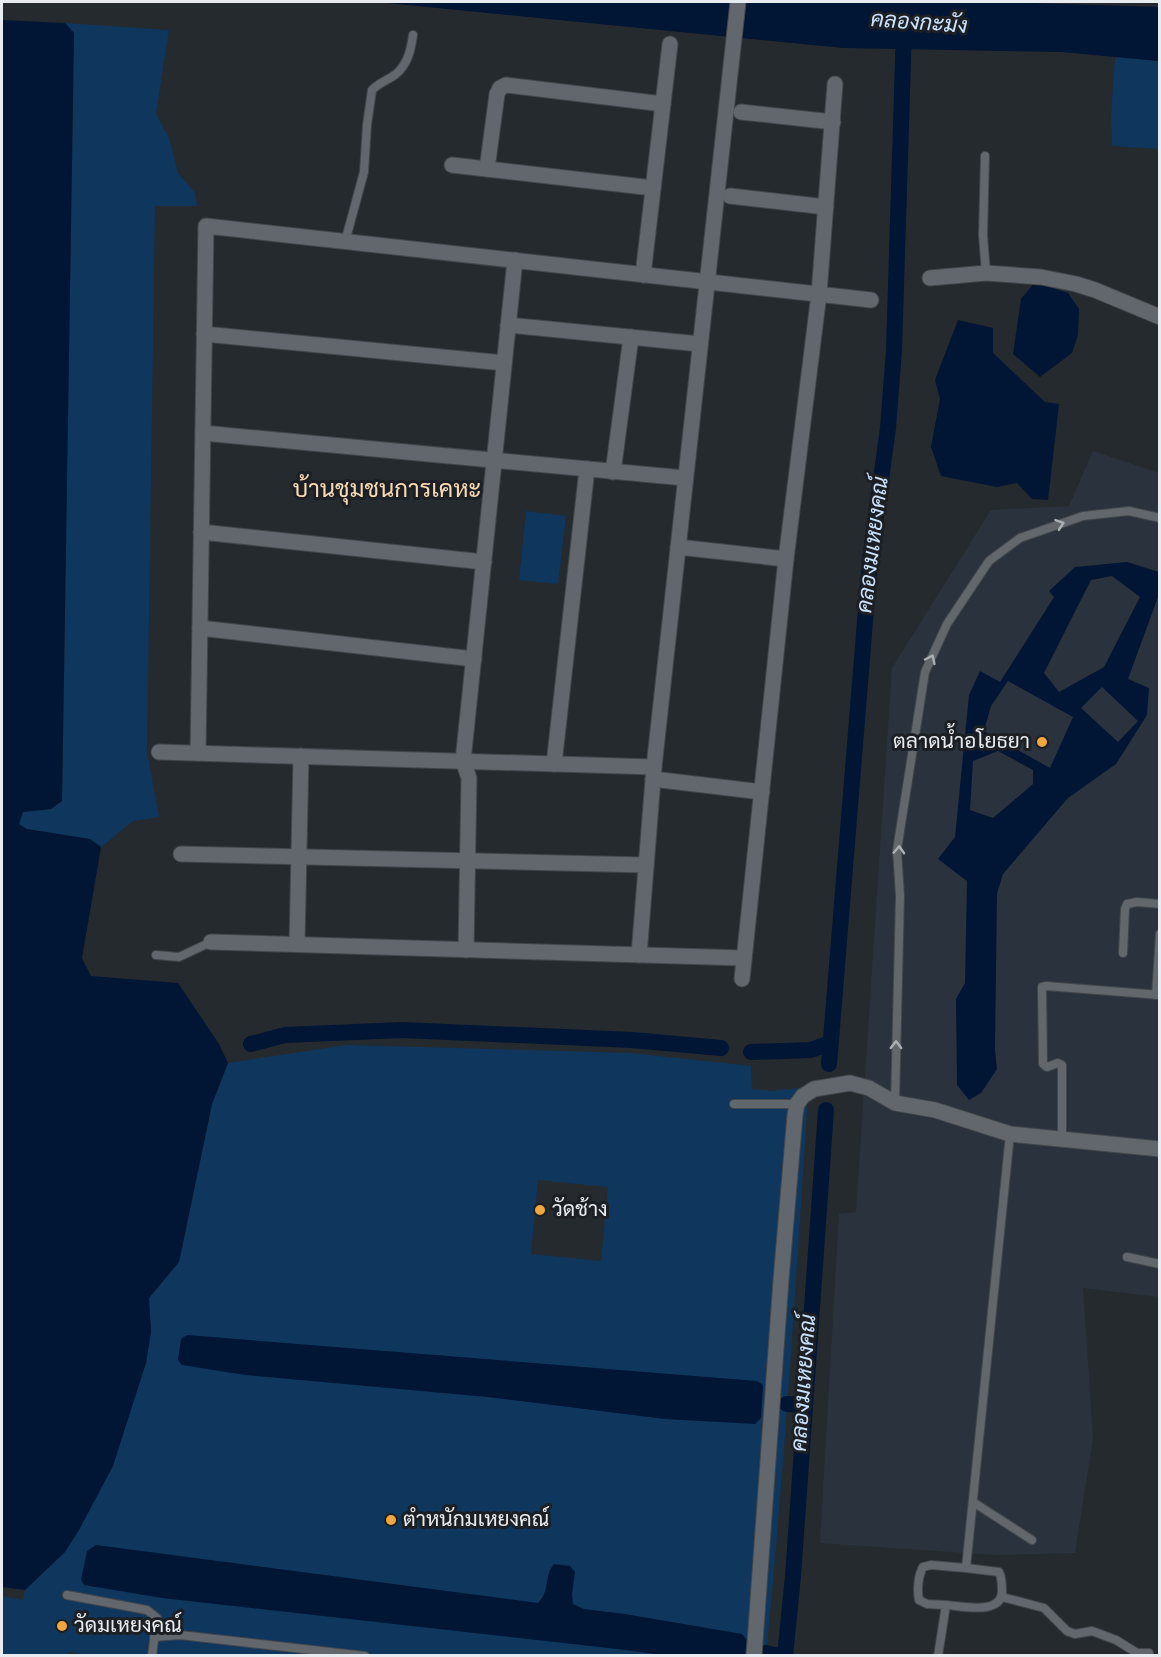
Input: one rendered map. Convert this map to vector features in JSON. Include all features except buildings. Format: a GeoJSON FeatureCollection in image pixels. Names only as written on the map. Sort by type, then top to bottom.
{"type":"FeatureCollection","features":[{"type":"Feature","properties":{"kind":"street"},"geometry":{"type":"LineString","coordinates":[[639,955],[654,773],[738,2]]}},
{"type":"Feature","properties":{"kind":"street"},"geometry":{"type":"LineString","coordinates":[[643,275],[670,44]]}},
{"type":"Feature","properties":{"kind":"street"},"geometry":{"type":"LineString","coordinates":[[742,980],[786,559],[819,294],[836,84]]}},
{"type":"Feature","properties":{"kind":"street"},"geometry":{"type":"LineString","coordinates":[[487,170],[497,94],[500,88],[506,86],[663,104]]}},
{"type":"Feature","properties":{"kind":"street"},"geometry":{"type":"LineString","coordinates":[[741,112],[832,122]]}},
{"type":"Feature","properties":{"kind":"street"},"geometry":{"type":"LineString","coordinates":[[452,165],[653,188]]}},
{"type":"Feature","properties":{"kind":"street"},"geometry":{"type":"LineString","coordinates":[[730,196],[826,207]]}},
{"type":"Feature","properties":{"kind":"street"},"geometry":{"type":"LineString","coordinates":[[198,753],[206,226],[871,300]]}},
{"type":"Feature","properties":{"kind":"street"},"geometry":{"type":"LineString","coordinates":[[466,950],[469,778],[463,761],[515,261]]}},
{"type":"Feature","properties":{"kind":"street"},"geometry":{"type":"LineString","coordinates":[[930,278],[986,273],[1041,277],[1076,284],[1159,313]]}},
{"type":"Feature","properties":{"kind":"street"},"geometry":{"type":"LineString","coordinates":[[508,325],[700,344]]}},
{"type":"Feature","properties":{"kind":"street"},"geometry":{"type":"LineString","coordinates":[[204,334],[504,363]]}},
{"type":"Feature","properties":{"kind":"street"},"geometry":{"type":"LineString","coordinates":[[614,472],[631,337]]}},
{"type":"Feature","properties":{"kind":"street"},"geometry":{"type":"LineString","coordinates":[[203,433],[685,478]]}},
{"type":"Feature","properties":{"kind":"street"},"geometry":{"type":"LineString","coordinates":[[554,764],[587,469]]}},
{"type":"Feature","properties":{"kind":"street"},"geometry":{"type":"LineString","coordinates":[[201,532],[484,562]]}},
{"type":"Feature","properties":{"kind":"street"},"geometry":{"type":"LineString","coordinates":[[678,547],[786,559]]}},
{"type":"Feature","properties":{"kind":"street"},"geometry":{"type":"LineString","coordinates":[[200,628],[474,660]]}},
{"type":"Feature","properties":{"kind":"street"},"geometry":{"type":"LineString","coordinates":[[159,752],[554,764],[654,773],[762,792]]}},
{"type":"Feature","properties":{"kind":"street"},"geometry":{"type":"LineString","coordinates":[[297,944],[301,756]]}},
{"type":"Feature","properties":{"kind":"street"},"geometry":{"type":"LineString","coordinates":[[180,854],[646,865]]}},
{"type":"Feature","properties":{"kind":"street"},"geometry":{"type":"LineString","coordinates":[[211,942],[744,958]]}},
{"type":"Feature","properties":{"kind":"street"},"geometry":{"type":"LineString","coordinates":[[754,1656],[795,1115],[797,1104],[803,1096],[814,1089],[850,1083],[869,1088],[895,1103],[935,1110],[1010,1134],[1160,1149]]}},
{"type":"Feature","properties":{"kind":"lane"},"geometry":{"type":"LineString","coordinates":[[345,242],[364,172],[372,90],[396,74],[404,65],[411,51],[413,35]]}},
{"type":"Feature","properties":{"kind":"lane"},"geometry":{"type":"LineString","coordinates":[[985,156],[983,235],[986,273]]}},
{"type":"Feature","properties":{"kind":"lane"},"geometry":{"type":"LineString","coordinates":[[895,1103],[900,896],[897,850],[925,672],[947,624],[989,561],[1020,538],[1083,516],[1129,511],[1160,518]]}},
{"type":"Feature","properties":{"kind":"lane"},"geometry":{"type":"LineString","coordinates":[[1123,953],[1127,904],[1137,902],[1160,904]]}},
{"type":"Feature","properties":{"kind":"lane"},"geometry":{"type":"LineString","coordinates":[[1062,1139],[1062,1065],[1043,1064],[1042,987],[1158,995],[1160,934]]}},
{"type":"Feature","properties":{"kind":"lane"},"geometry":{"type":"LineString","coordinates":[[156,955],[179,957],[211,942]]}},
{"type":"Feature","properties":{"kind":"lane"},"geometry":{"type":"LineString","coordinates":[[734,1104],[797,1104]]}},
{"type":"Feature","properties":{"kind":"lane"},"geometry":{"type":"LineString","coordinates":[[966,1568],[1010,1134]]}},
{"type":"Feature","properties":{"kind":"lane"},"geometry":{"type":"LineString","coordinates":[[1127,1257],[1160,1264]]}},
{"type":"Feature","properties":{"kind":"lane"},"geometry":{"type":"LineString","coordinates":[[973,1502],[1032,1540]]}},
{"type":"Feature","properties":{"kind":"lane"},"geometry":{"type":"LineString","coordinates":[[931,1565],[999,1572],[1002,1578],[1002,1597],[998,1604],[988,1607],[927,1604],[920,1600],[918,1594],[921,1571],[923,1567],[931,1565]]}},
{"type":"Feature","properties":{"kind":"lane"},"geometry":{"type":"LineString","coordinates":[[68,1595],[147,1610],[157,1618],[152,1656]]}},
{"type":"Feature","properties":{"kind":"lane"},"geometry":{"type":"LineString","coordinates":[[1002,1597],[1044,1608],[1067,1631],[1075,1634],[1092,1631],[1116,1640],[1137,1653],[1149,1653]]}},
{"type":"Feature","properties":{"kind":"lane"},"geometry":{"type":"LineString","coordinates":[[938,1656],[946,1605]]}},
{"type":"Feature","properties":{"kind":"lane"},"geometry":{"type":"LineString","coordinates":[[154,1637],[180,1635],[365,1656]]}},
{"type":"Feature","properties":{"kind":"shaded area"},"geometry":{"type":"Polygon","coordinates":[[[65,23],[169,30],[156,114],[169,138],[178,173],[195,193],[197,206],[155,206],[147,752],[159,817],[133,821],[101,847],[90,839],[26,829],[19,824],[23,812],[51,809],[62,801],[74,33],[65,23]]]}},
{"type":"Feature","properties":{"kind":"shaded area"},"geometry":{"type":"Polygon","coordinates":[[[1115,57],[1159,61],[1159,149],[1112,146],[1111,116],[1115,57]]]}},
{"type":"Feature","properties":{"kind":"shaded area"},"geometry":{"type":"Polygon","coordinates":[[[1093,451],[1159,473],[1159,1297],[1083,1288],[1093,1438],[1075,1553],[995,1555],[820,1543],[839,1214],[856,1212],[892,668],[991,510],[1069,506],[1093,451]]]}},
{"type":"Feature","properties":{"kind":"shaded area"},"geometry":{"type":"Polygon","coordinates":[[[526,511],[566,516],[558,584],[519,580],[526,511]]]}},
{"type":"Feature","properties":{"kind":"shaded area"},"geometry":{"type":"Polygon","coordinates":[[[346,1045],[631,1053],[751,1066],[752,1089],[773,1091],[807,1087],[789,1384],[766,1655],[94,1656],[69,1652],[65,1656],[2,1655],[2,1596],[23,1600],[25,1590],[65,1552],[146,1363],[151,1332],[149,1298],[179,1262],[212,1104],[228,1063],[346,1045]],[[538,1180],[531,1254],[601,1261],[608,1187],[538,1180]]]}},
{"type":"Feature","properties":{"kind":"water","name":"คลองกะมัง"},"geometry":{"type":"Polygon","coordinates":[[[377,2],[1002,2],[1159,7],[1159,61],[1061,52],[843,48],[377,2]]]}},
{"type":"Feature","properties":{"kind":"water"},"geometry":{"type":"Polygon","coordinates":[[[2,20],[65,23],[74,33],[62,801],[51,809],[23,812],[19,824],[27,829],[90,839],[101,847],[82,958],[91,976],[178,983],[219,1044],[228,1063],[212,1104],[179,1262],[149,1298],[151,1332],[146,1363],[113,1466],[65,1552],[25,1590],[2,1587],[2,20]]]}},
{"type":"Feature","properties":{"kind":"water"},"geometry":{"type":"Polygon","coordinates":[[[1035,282],[1068,293],[1079,309],[1078,335],[1072,353],[1040,377],[1013,354],[1021,299],[1035,282]]]}},
{"type":"Feature","properties":{"kind":"water"},"geometry":{"type":"Polygon","coordinates":[[[958,320],[993,328],[993,353],[1045,402],[1059,404],[1048,500],[1032,499],[1017,483],[997,487],[941,476],[931,447],[940,399],[935,380],[958,320]]]}},
{"type":"Feature","properties":{"kind":"water"},"geometry":{"type":"Polygon","coordinates":[[[1127,562],[1159,572],[1159,597],[1128,679],[1149,688],[1147,715],[1116,764],[1068,798],[1003,874],[997,894],[995,1049],[997,1069],[981,1093],[969,1100],[957,1085],[956,999],[965,983],[967,881],[938,859],[955,837],[969,695],[980,671],[1000,682],[1054,597],[1049,591],[1075,567],[1127,562]],[[1112,576],[1091,580],[1044,673],[1059,692],[1104,667],[1140,597],[1112,576]],[[1008,681],[991,706],[984,731],[1050,768],[1073,717],[1008,681]],[[1102,687],[1081,708],[1118,742],[1138,721],[1102,687]],[[998,751],[973,761],[970,810],[993,818],[1033,784],[1033,770],[998,751]]]}},
{"type":"Feature","properties":{"kind":"water"},"geometry":{"type":"Polygon","coordinates":[[[187,1335],[757,1381],[763,1385],[761,1418],[755,1424],[665,1419],[487,1397],[245,1375],[182,1365],[178,1360],[181,1339],[187,1335]]]}},
{"type":"Feature","properties":{"kind":"water"},"geometry":{"type":"Polygon","coordinates":[[[96,1545],[538,1603],[542,1599],[549,1573],[554,1564],[570,1566],[575,1572],[573,1604],[584,1609],[742,1634],[747,1640],[745,1655],[662,1655],[162,1598],[84,1585],[81,1580],[87,1551],[96,1545]]]}},
{"type":"Feature","properties":{"kind":"waterway","name":"คลองมเหยงคณ์"},"geometry":{"type":"LineString","coordinates":[[829,1064],[870,560],[888,428],[894,350],[904,28]]}},
{"type":"Feature","properties":{"kind":"waterway"},"geometry":{"type":"LineString","coordinates":[[251,1044],[285,1035],[402,1030],[632,1040],[721,1048]]}},
{"type":"Feature","properties":{"kind":"waterway"},"geometry":{"type":"LineString","coordinates":[[751,1052],[811,1050],[830,1043]]}},
{"type":"Feature","properties":{"kind":"waterway","name":"คลองมเหยงคณ์"},"geometry":{"type":"LineString","coordinates":[[785,1656],[793,1576],[826,1110]]}},
{"type":"Feature","properties":{"kind":"waterway"},"geometry":{"type":"LineString","coordinates":[[787,1404],[805,1405]]}},
{"type":"Feature","properties":{"kind":"waterway"},"geometry":{"type":"LineString","coordinates":[[766,1653],[779,1656]]}},
{"type":"Feature","properties":{"kind":"place","name":"ตลาดน้ำอโยธยา"},"geometry":{"type":"Point","coordinates":[1042,742]}},
{"type":"Feature","properties":{"kind":"place","name":"วัดช้าง"},"geometry":{"type":"Point","coordinates":[540,1210]}},
{"type":"Feature","properties":{"kind":"place","name":"ตำหนักมเหยงคณ์"},"geometry":{"type":"Point","coordinates":[391,1520]}},
{"type":"Feature","properties":{"kind":"place","name":"วัดมเหยงคณ์"},"geometry":{"type":"Point","coordinates":[62,1626]}},
{"type":"Feature","properties":{"kind":"district","name":"บ้านชุมชนการเคหะ"},"geometry":{"type":"Point","coordinates":[387,491]}}]}
